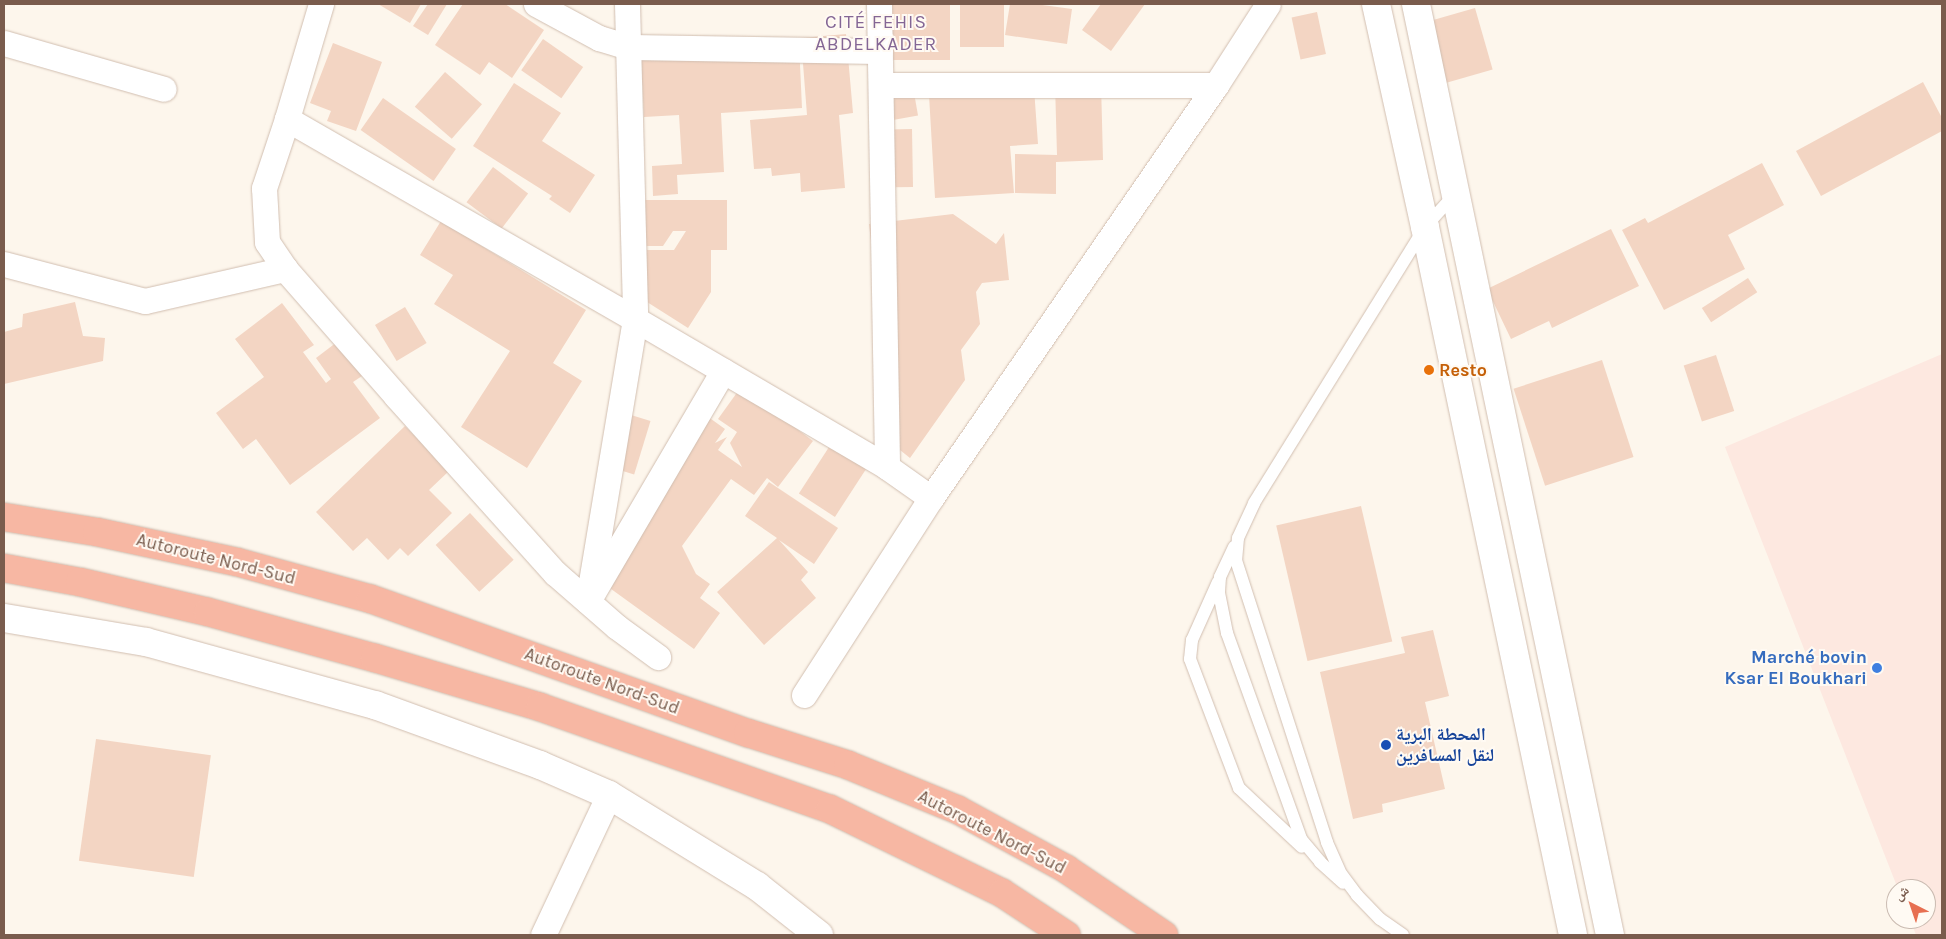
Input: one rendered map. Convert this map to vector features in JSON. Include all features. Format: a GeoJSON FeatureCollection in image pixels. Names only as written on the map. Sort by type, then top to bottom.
{"type":"FeatureCollection","features":[{"type":"Feature","properties":{"kind":"highway","name":"Autoroute Nord-Sud"},"geometry":{"type":"LineString","coordinates":[[4,517],[97,532],[237,562],[371,599],[748,733],[848,765],[958,810],[1066,868],[1164,935]]}},
{"type":"Feature","properties":{"kind":"highway"},"geometry":{"type":"LineString","coordinates":[[4,568],[80,582],[208,612],[540,706],[830,808],[1002,893],[1066,935]]}},
{"type":"Feature","properties":{"kind":"street"},"geometry":{"type":"LineString","coordinates":[[321,4],[287,119],[264,188],[267,242],[285,269],[555,573],[617,627],[658,657]]}},
{"type":"Feature","properties":{"kind":"street"},"geometry":{"type":"LineString","coordinates":[[536,4],[599,38],[628,46],[880,50]]}},
{"type":"Feature","properties":{"kind":"street"},"geometry":{"type":"LineString","coordinates":[[588,601],[635,318],[627,4]]}},
{"type":"Feature","properties":{"kind":"street"},"geometry":{"type":"LineString","coordinates":[[879,4],[887,468]]}},
{"type":"Feature","properties":{"kind":"street"},"geometry":{"type":"LineString","coordinates":[[804,695],[931,498],[1216,85],[1268,4]]}},
{"type":"Feature","properties":{"kind":"street"},"geometry":{"type":"LineString","coordinates":[[1376,4],[1425,227],[1573,935]]}},
{"type":"Feature","properties":{"kind":"street"},"geometry":{"type":"LineString","coordinates":[[1416,4],[1610,935]]}},
{"type":"Feature","properties":{"kind":"street"},"geometry":{"type":"LineString","coordinates":[[4,43],[164,89]]}},
{"type":"Feature","properties":{"kind":"street"},"geometry":{"type":"LineString","coordinates":[[881,85],[1216,85]]}},
{"type":"Feature","properties":{"kind":"street"},"geometry":{"type":"LineString","coordinates":[[287,119],[635,318],[887,468],[931,498]]}},
{"type":"Feature","properties":{"kind":"street"},"geometry":{"type":"LineString","coordinates":[[4,264],[146,301],[285,269]]}},
{"type":"Feature","properties":{"kind":"street"},"geometry":{"type":"LineString","coordinates":[[588,601],[723,371]]}},
{"type":"Feature","properties":{"kind":"street"},"geometry":{"type":"LineString","coordinates":[[4,618],[146,642],[375,705],[540,765],[610,795],[757,886],[819,935]]}},
{"type":"Feature","properties":{"kind":"street"},"geometry":{"type":"LineString","coordinates":[[543,935],[610,795]]}},
{"type":"Feature","properties":{"kind":"lane"},"geometry":{"type":"LineString","coordinates":[[1403,935],[1380,919],[1357,895],[1239,788],[1190,659],[1192,640],[1254,503],[1425,227],[1455,194]]}},
{"type":"Feature","properties":{"kind":"lane"},"geometry":{"type":"LineString","coordinates":[[1238,538],[1236,561],[1327,842],[1341,874],[1357,895]]}},
{"type":"Feature","properties":{"kind":"lane"},"geometry":{"type":"LineString","coordinates":[[1220,577],[1219,593],[1227,632],[1301,839],[1320,862]]}},
{"type":"Feature","properties":{"kind":"shaded area","name":"Marché bovin Ksar El Boukhari"},"geometry":{"type":"Polygon","coordinates":[[[1942,354],[1942,935],[1916,935],[1914,929],[1936,929],[1936,879],[1894,879],[1725,447],[1942,354]]]}},
{"type":"Feature","properties":{"kind":"building"},"geometry":{"type":"Polygon","coordinates":[[[378,4],[421,4],[410,23],[378,4]]]}},
{"type":"Feature","properties":{"kind":"building"},"geometry":{"type":"Polygon","coordinates":[[[428,4],[447,4],[428,35],[413,26],[428,4]]]}},
{"type":"Feature","properties":{"kind":"building"},"geometry":{"type":"Polygon","coordinates":[[[463,4],[505,4],[544,30],[512,78],[489,62],[480,75],[435,45],[463,4]]]}},
{"type":"Feature","properties":{"kind":"building"},"geometry":{"type":"Polygon","coordinates":[[[877,4],[950,4],[950,60],[877,60],[877,4]]]}},
{"type":"Feature","properties":{"kind":"building"},"geometry":{"type":"Polygon","coordinates":[[[960,4],[1004,4],[1004,47],[960,47],[960,4]]]}},
{"type":"Feature","properties":{"kind":"building"},"geometry":{"type":"Polygon","coordinates":[[[1010,4],[1035,4],[1072,9],[1067,44],[1005,35],[1010,4]]]}},
{"type":"Feature","properties":{"kind":"building"},"geometry":{"type":"Polygon","coordinates":[[[1101,4],[1145,4],[1111,51],[1082,30],[1101,4]]]}},
{"type":"Feature","properties":{"kind":"building"},"geometry":{"type":"Polygon","coordinates":[[[1475,8],[1493,70],[1447,83],[1429,21],[1475,8]]]}},
{"type":"Feature","properties":{"kind":"building"},"geometry":{"type":"Polygon","coordinates":[[[1317,12],[1326,54],[1301,59],[1292,17],[1317,12]]]}},
{"type":"Feature","properties":{"kind":"building"},"geometry":{"type":"Polygon","coordinates":[[[846,34],[853,113],[839,115],[845,188],[801,192],[800,173],[772,176],[771,168],[754,169],[750,120],[807,115],[801,38],[846,34]]]}},
{"type":"Feature","properties":{"kind":"building"},"geometry":{"type":"Polygon","coordinates":[[[543,39],[583,67],[561,98],[521,70],[543,39]]]}},
{"type":"Feature","properties":{"kind":"building"},"geometry":{"type":"Polygon","coordinates":[[[333,43],[382,62],[356,131],[327,121],[331,111],[310,103],[333,43]]]}},
{"type":"Feature","properties":{"kind":"building"},"geometry":{"type":"Polygon","coordinates":[[[799,43],[802,108],[721,113],[724,172],[677,175],[678,194],[653,196],[652,166],[682,164],[679,115],[644,117],[641,60],[799,43]]]}},
{"type":"Feature","properties":{"kind":"building"},"geometry":{"type":"Polygon","coordinates":[[[445,72],[482,104],[452,139],[415,107],[445,72]]]}},
{"type":"Feature","properties":{"kind":"building"},"geometry":{"type":"Polygon","coordinates":[[[1923,82],[1942,118],[1942,131],[1821,196],[1796,151],[1923,82]]]}},
{"type":"Feature","properties":{"kind":"building"},"geometry":{"type":"Polygon","coordinates":[[[514,83],[561,113],[542,141],[595,175],[570,213],[549,199],[552,196],[473,146],[514,83]]]}},
{"type":"Feature","properties":{"kind":"building"},"geometry":{"type":"Polygon","coordinates":[[[1101,83],[1103,160],[1056,162],[1056,194],[1015,193],[1015,154],[1057,155],[1055,84],[1101,83]]]}},
{"type":"Feature","properties":{"kind":"building"},"geometry":{"type":"Polygon","coordinates":[[[913,87],[918,116],[878,123],[873,94],[913,87]]]}},
{"type":"Feature","properties":{"kind":"building"},"geometry":{"type":"Polygon","coordinates":[[[1034,88],[1038,144],[1010,146],[1014,193],[935,198],[929,95],[1034,88]]]}},
{"type":"Feature","properties":{"kind":"building"},"geometry":{"type":"Polygon","coordinates":[[[383,98],[456,149],[434,181],[361,130],[383,98]]]}},
{"type":"Feature","properties":{"kind":"building"},"geometry":{"type":"Polygon","coordinates":[[[912,129],[913,187],[877,188],[876,130],[912,129]]]}},
{"type":"Feature","properties":{"kind":"building"},"geometry":{"type":"Polygon","coordinates":[[[1762,163],[1784,205],[1728,235],[1745,269],[1664,310],[1622,230],[1645,218],[1648,223],[1762,163]]]}},
{"type":"Feature","properties":{"kind":"building"},"geometry":{"type":"Polygon","coordinates":[[[493,167],[528,193],[502,229],[467,202],[493,167]]]}},
{"type":"Feature","properties":{"kind":"building"},"geometry":{"type":"Polygon","coordinates":[[[628,200],[727,200],[727,250],[711,250],[711,292],[688,328],[636,295],[644,250],[674,250],[686,231],[673,231],[663,246],[628,246],[628,200]]]}},
{"type":"Feature","properties":{"kind":"building"},"geometry":{"type":"Polygon","coordinates":[[[953,214],[996,244],[1004,233],[1009,280],[982,283],[976,292],[980,324],[961,350],[965,380],[910,458],[895,446],[869,224],[953,214]]]}},
{"type":"Feature","properties":{"kind":"building"},"geometry":{"type":"Polygon","coordinates":[[[441,221],[586,310],[553,363],[582,381],[527,468],[461,427],[510,351],[434,304],[453,275],[420,255],[441,221]]]}},
{"type":"Feature","properties":{"kind":"building"},"geometry":{"type":"Polygon","coordinates":[[[1611,229],[1639,286],[1552,328],[1549,321],[1511,339],[1487,289],[1611,229]]]}},
{"type":"Feature","properties":{"kind":"building"},"geometry":{"type":"Polygon","coordinates":[[[1748,278],[1757,292],[1711,322],[1702,308],[1748,278]]]}},
{"type":"Feature","properties":{"kind":"building"},"geometry":{"type":"Polygon","coordinates":[[[75,302],[83,336],[105,338],[103,361],[4,384],[4,332],[22,327],[23,314],[75,302]]]}},
{"type":"Feature","properties":{"kind":"building"},"geometry":{"type":"Polygon","coordinates":[[[282,303],[314,345],[303,352],[326,383],[331,379],[316,358],[337,342],[362,376],[353,382],[380,418],[290,485],[256,439],[243,449],[216,413],[264,377],[235,339],[282,303]]]}},
{"type":"Feature","properties":{"kind":"building"},"geometry":{"type":"Polygon","coordinates":[[[405,307],[427,343],[397,361],[375,325],[405,307]]]}},
{"type":"Feature","properties":{"kind":"building"},"geometry":{"type":"Polygon","coordinates":[[[1716,355],[1734,411],[1702,422],[1684,366],[1716,355]]]}},
{"type":"Feature","properties":{"kind":"building"},"geometry":{"type":"Polygon","coordinates":[[[1602,360],[1634,457],[1545,486],[1514,389],[1602,360]]]}},
{"type":"Feature","properties":{"kind":"building"},"geometry":{"type":"Polygon","coordinates":[[[741,387],[813,441],[778,487],[767,478],[754,495],[731,479],[682,546],[696,574],[710,584],[700,598],[720,613],[694,649],[589,573],[663,470],[693,406],[725,429],[715,443],[727,437],[718,450],[742,467],[730,443],[737,432],[718,419],[741,387]]]}},
{"type":"Feature","properties":{"kind":"building"},"geometry":{"type":"Polygon","coordinates":[[[618,411],[651,421],[634,474],[602,465],[618,411]]]}},
{"type":"Feature","properties":{"kind":"building"},"geometry":{"type":"Polygon","coordinates":[[[405,426],[449,471],[429,490],[452,513],[408,556],[400,548],[388,560],[367,538],[353,551],[316,512],[405,426]]]}},
{"type":"Feature","properties":{"kind":"building"},"geometry":{"type":"Polygon","coordinates":[[[831,444],[867,467],[835,517],[799,493],[831,444]]]}},
{"type":"Feature","properties":{"kind":"building"},"geometry":{"type":"Polygon","coordinates":[[[769,482],[838,528],[814,564],[779,540],[808,572],[801,580],[816,598],[764,645],[717,592],[777,538],[745,516],[769,482]]]}},
{"type":"Feature","properties":{"kind":"building"},"geometry":{"type":"Polygon","coordinates":[[[1361,506],[1392,641],[1307,661],[1276,526],[1361,506]]]}},
{"type":"Feature","properties":{"kind":"building"},"geometry":{"type":"Polygon","coordinates":[[[470,513],[514,560],[479,592],[436,545],[470,513]]]}},
{"type":"Feature","properties":{"kind":"building","name":"المحطة البرية لنقل المسافرين"},"geometry":{"type":"Polygon","coordinates":[[[1433,630],[1449,696],[1425,702],[1445,789],[1382,804],[1383,812],[1353,819],[1320,672],[1405,653],[1401,637],[1433,630]]]}},
{"type":"Feature","properties":{"kind":"building"},"geometry":{"type":"Polygon","coordinates":[[[96,739],[211,755],[194,877],[79,861],[96,739]]]}},
{"type":"Feature","properties":{"kind":"place","name":"Resto"},"geometry":{"type":"Point","coordinates":[1429,370]}},
{"type":"Feature","properties":{"kind":"place","name":"Marché bovin Ksar El Boukhari"},"geometry":{"type":"Point","coordinates":[1877,668]}},
{"type":"Feature","properties":{"kind":"place","name":"المحطة البرية لنقل المسافرين"},"geometry":{"type":"Point","coordinates":[1386,745]}},
{"type":"Feature","properties":{"kind":"district","name":"CITÉ FEHIS ABDELKADER"},"geometry":{"type":"Point","coordinates":[876,34]}}]}
